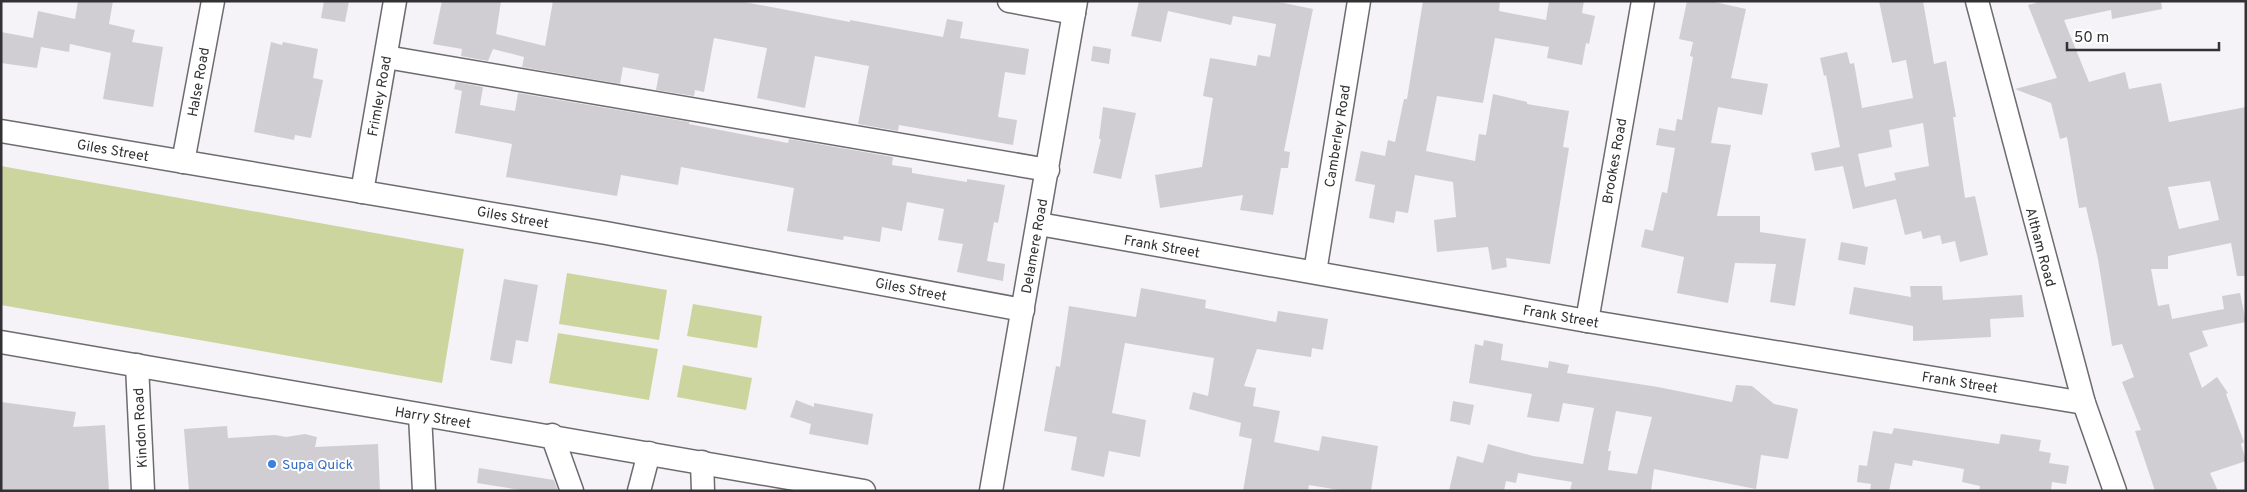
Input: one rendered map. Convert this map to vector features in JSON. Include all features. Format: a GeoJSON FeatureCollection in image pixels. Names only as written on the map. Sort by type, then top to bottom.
{"type":"FeatureCollection","features":[{"type":"Feature","properties":{"kind":"street","name":"Halse Road"},"geometry":{"type":"LineString","coordinates":[[183,162],[213,1]]}},
{"type":"Feature","properties":{"kind":"street","name":"Frimley Road"},"geometry":{"type":"LineString","coordinates":[[362,192],[395,1]]}},
{"type":"Feature","properties":{"kind":"street"},"geometry":{"type":"LineString","coordinates":[[1009,1],[1075,7]]}},
{"type":"Feature","properties":{"kind":"street","name":"Camberley Road"},"geometry":{"type":"LineString","coordinates":[[1315,272],[1359,1]]}},
{"type":"Feature","properties":{"kind":"street","name":"Brookes Road"},"geometry":{"type":"LineString","coordinates":[[1587,321],[1643,1]]}},
{"type":"Feature","properties":{"kind":"street","name":"Altham Road"},"geometry":{"type":"LineString","coordinates":[[1977,1],[2084,403],[2114,491]]}},
{"type":"Feature","properties":{"kind":"street","name":"Delamere Road"},"geometry":{"type":"LineString","coordinates":[[991,491],[1022,310],[1039,224],[1075,7]]}},
{"type":"Feature","properties":{"kind":"street"},"geometry":{"type":"LineString","coordinates":[[386,57],[1048,170]]}},
{"type":"Feature","properties":{"kind":"street","name":"Giles Street"},"geometry":{"type":"LineString","coordinates":[[1,132],[606,233],[1022,310]]}},
{"type":"Feature","properties":{"kind":"street","name":"Frank Street"},"geometry":{"type":"LineString","coordinates":[[1039,224],[1587,321],[2084,403]]}},
{"type":"Feature","properties":{"kind":"street","name":"Harry Street"},"geometry":{"type":"LineString","coordinates":[[1,342],[420,416],[649,452],[801,485],[864,491]]}},
{"type":"Feature","properties":{"kind":"street","name":"Kindon Road"},"geometry":{"type":"LineString","coordinates":[[137,365],[143,491]]}},
{"type":"Feature","properties":{"kind":"street"},"geometry":{"type":"LineString","coordinates":[[420,416],[424,491]]}},
{"type":"Feature","properties":{"kind":"street"},"geometry":{"type":"LineString","coordinates":[[552,436],[572,491]]}},
{"type":"Feature","properties":{"kind":"street"},"geometry":{"type":"LineString","coordinates":[[639,491],[649,452]]}},
{"type":"Feature","properties":{"kind":"street"},"geometry":{"type":"LineString","coordinates":[[702,462],[703,491]]}},
{"type":"Feature","properties":{"kind":"green space"},"geometry":{"type":"Polygon","coordinates":[[[1,166],[464,249],[442,383],[1,305],[1,166]]]}},
{"type":"Feature","properties":{"kind":"green space"},"geometry":{"type":"Polygon","coordinates":[[[567,273],[667,290],[659,340],[559,324],[567,273]]]}},
{"type":"Feature","properties":{"kind":"green space"},"geometry":{"type":"Polygon","coordinates":[[[693,304],[762,316],[757,348],[687,336],[693,304]]]}},
{"type":"Feature","properties":{"kind":"green space"},"geometry":{"type":"Polygon","coordinates":[[[558,333],[658,349],[649,400],[549,383],[558,333]]]}},
{"type":"Feature","properties":{"kind":"green space"},"geometry":{"type":"Polygon","coordinates":[[[683,365],[752,378],[746,410],[677,397],[683,365]]]}},
{"type":"Feature","properties":{"kind":"building"},"geometry":{"type":"Polygon","coordinates":[[[78,1],[113,1],[109,24],[135,30],[132,42],[163,47],[153,107],[103,99],[111,53],[70,44],[69,52],[41,47],[37,68],[1,63],[1,32],[33,38],[38,11],[75,19],[78,1]]]}},
{"type":"Feature","properties":{"kind":"building"},"geometry":{"type":"Polygon","coordinates":[[[324,1],[349,1],[345,22],[321,18],[324,1]]]}},
{"type":"Feature","properties":{"kind":"building"},"geometry":{"type":"Polygon","coordinates":[[[442,1],[501,1],[496,34],[545,46],[553,1],[739,1],[943,37],[947,19],[963,22],[960,38],[1029,49],[1025,75],[1005,72],[998,117],[1017,120],[1013,145],[899,125],[898,131],[858,124],[869,66],[815,56],[805,108],[757,98],[767,48],[714,38],[704,92],[695,90],[694,96],[656,90],[659,74],[623,67],[620,84],[522,67],[524,57],[493,49],[488,61],[461,56],[462,49],[433,44],[442,1]]]}},
{"type":"Feature","properties":{"kind":"building"},"geometry":{"type":"Polygon","coordinates":[[[1139,1],[1274,1],[1313,9],[1284,151],[1290,152],[1288,168],[1281,168],[1273,215],[1240,210],[1243,195],[1160,208],[1155,175],[1202,167],[1213,98],[1203,96],[1210,58],[1256,66],[1258,55],[1270,57],[1276,24],[1233,16],[1231,25],[1168,11],[1161,42],[1131,36],[1139,1]]]}},
{"type":"Feature","properties":{"kind":"building"},"geometry":{"type":"Polygon","coordinates":[[[1423,1],[1500,1],[1499,11],[1546,20],[1549,1],[1584,1],[1582,13],[1595,16],[1589,44],[1586,43],[1582,65],[1547,58],[1549,47],[1495,38],[1483,103],[1437,96],[1426,151],[1475,161],[1479,134],[1486,135],[1493,94],[1527,102],[1527,104],[1569,111],[1563,147],[1569,148],[1550,264],[1506,258],[1507,267],[1492,270],[1488,247],[1437,252],[1434,220],[1456,217],[1453,182],[1415,175],[1408,213],[1396,211],[1394,223],[1369,218],[1375,185],[1355,181],[1361,151],[1385,156],[1388,140],[1395,142],[1404,99],[1407,99],[1423,1]]]}},
{"type":"Feature","properties":{"kind":"building"},"geometry":{"type":"Polygon","coordinates":[[[1687,1],[1710,1],[1746,9],[1731,78],[1768,84],[1762,115],[1718,107],[1711,143],[1731,145],[1717,216],[1760,216],[1760,232],[1806,239],[1795,306],[1770,302],[1776,264],[1735,263],[1728,303],[1677,293],[1684,257],[1641,247],[1645,229],[1653,231],[1662,192],[1667,193],[1675,148],[1656,145],[1659,128],[1675,131],[1677,119],[1682,120],[1693,57],[1690,56],[1693,42],[1679,39],[1687,1]]]}},
{"type":"Feature","properties":{"kind":"building"},"geometry":{"type":"Polygon","coordinates":[[[1879,1],[1923,1],[1934,64],[1946,61],[1956,117],[1953,117],[1965,198],[1975,196],[1988,255],[1960,262],[1955,241],[1942,244],[1940,235],[1923,239],[1921,231],[1905,235],[1896,199],[1853,209],[1843,166],[1815,171],[1811,153],[1840,147],[1826,75],[1824,76],[1820,58],[1847,52],[1850,64],[1854,63],[1862,108],[1913,98],[1906,60],[1892,63],[1879,1]],[[1923,123],[1889,130],[1892,147],[1858,154],[1865,187],[1896,180],[1894,173],[1929,166],[1923,123]]]}},
{"type":"Feature","properties":{"kind":"building"},"geometry":{"type":"Polygon","coordinates":[[[2036,1],[2161,1],[2162,9],[2112,19],[2111,10],[2064,20],[2089,82],[2125,72],[2129,89],[2161,83],[2169,122],[2246,107],[2246,276],[2237,276],[2231,243],[2168,256],[2168,269],[2151,269],[2158,306],[2169,304],[2172,319],[2224,309],[2222,296],[2240,293],[2246,322],[2202,331],[2208,346],[2189,353],[2202,388],[2217,377],[2228,393],[2226,394],[2244,442],[2241,444],[2246,461],[2210,473],[2218,491],[2155,491],[2135,431],[2141,430],[2122,382],[2134,377],[2122,344],[2112,346],[2098,259],[2086,207],[2079,208],[2067,137],[2060,139],[2051,103],[2015,89],[2057,78],[2028,5],[2036,3],[2036,1]],[[2210,181],[2168,187],[2179,229],[2219,220],[2210,181]]]}},
{"type":"Feature","properties":{"kind":"building"},"geometry":{"type":"Polygon","coordinates":[[[271,42],[282,45],[283,42],[318,49],[313,78],[323,80],[311,138],[295,135],[294,140],[254,132],[271,42]]]}},
{"type":"Feature","properties":{"kind":"building"},"geometry":{"type":"Polygon","coordinates":[[[1093,46],[1111,49],[1109,64],[1091,61],[1093,46]]]}},
{"type":"Feature","properties":{"kind":"building"},"geometry":{"type":"Polygon","coordinates":[[[456,82],[483,87],[480,105],[515,111],[518,93],[689,122],[689,124],[788,143],[789,139],[893,157],[892,165],[912,168],[912,173],[967,182],[967,179],[1005,185],[998,223],[994,222],[987,261],[1005,264],[1003,281],[957,272],[963,244],[938,240],[944,209],[907,202],[902,231],[882,227],[880,242],[844,236],[843,240],[787,231],[794,188],[681,167],[678,185],[621,175],[617,196],[506,177],[512,144],[455,133],[462,91],[454,89],[456,82]]]}},
{"type":"Feature","properties":{"kind":"building"},"geometry":{"type":"Polygon","coordinates":[[[1103,107],[1136,113],[1121,179],[1093,173],[1101,139],[1099,139],[1103,107]]]}},
{"type":"Feature","properties":{"kind":"building"},"geometry":{"type":"Polygon","coordinates":[[[1841,242],[1868,247],[1865,265],[1838,260],[1841,242]]]}},
{"type":"Feature","properties":{"kind":"building"},"geometry":{"type":"Polygon","coordinates":[[[504,279],[538,285],[528,342],[516,340],[512,364],[490,360],[504,279]]]}},
{"type":"Feature","properties":{"kind":"building"},"geometry":{"type":"Polygon","coordinates":[[[1910,286],[1942,286],[1943,300],[2022,295],[2024,317],[1990,319],[1991,337],[1913,341],[1913,326],[1849,314],[1854,287],[1911,297],[1910,286]]]}},
{"type":"Feature","properties":{"kind":"building"},"geometry":{"type":"Polygon","coordinates":[[[1141,288],[1206,300],[1205,308],[1276,322],[1278,311],[1328,319],[1323,350],[1312,348],[1311,357],[1257,349],[1244,386],[1256,388],[1253,406],[1280,411],[1274,442],[1319,451],[1322,436],[1378,446],[1371,491],[1345,491],[1309,485],[1308,491],[1243,491],[1252,439],[1239,436],[1241,423],[1189,409],[1193,392],[1208,396],[1214,358],[1125,343],[1112,413],[1146,420],[1140,457],[1109,451],[1104,477],[1071,470],[1077,437],[1044,431],[1056,366],[1060,367],[1069,306],[1136,317],[1141,288]]]}},
{"type":"Feature","properties":{"kind":"building"},"geometry":{"type":"Polygon","coordinates":[[[1484,340],[1503,344],[1501,360],[1548,368],[1549,361],[1569,365],[1567,373],[1658,387],[1732,402],[1736,385],[1752,386],[1774,404],[1798,409],[1788,459],[1761,455],[1756,489],[1654,469],[1651,491],[1570,491],[1572,482],[1518,473],[1516,483],[1506,481],[1504,491],[1449,491],[1457,456],[1483,463],[1488,444],[1533,456],[1583,464],[1594,408],[1563,403],[1559,422],[1527,417],[1532,394],[1469,383],[1475,344],[1483,346],[1484,340]],[[1616,411],[1608,451],[1611,451],[1608,470],[1637,474],[1652,417],[1616,411]]]}},
{"type":"Feature","properties":{"kind":"building"},"geometry":{"type":"Polygon","coordinates":[[[796,400],[814,407],[814,403],[873,414],[868,445],[809,434],[811,424],[790,417],[796,400]]]}},
{"type":"Feature","properties":{"kind":"building"},"geometry":{"type":"Polygon","coordinates":[[[1453,401],[1474,405],[1470,425],[1450,421],[1453,401]]]}},
{"type":"Feature","properties":{"kind":"building"},"geometry":{"type":"Polygon","coordinates":[[[1,402],[76,412],[73,427],[105,425],[109,491],[1,491],[1,402]]]}},
{"type":"Feature","properties":{"kind":"building"},"geometry":{"type":"Polygon","coordinates":[[[227,426],[228,438],[275,435],[286,437],[305,434],[317,437],[315,447],[378,444],[380,491],[189,491],[184,429],[227,426]]]}},
{"type":"Feature","properties":{"kind":"building"},"geometry":{"type":"Polygon","coordinates":[[[1894,428],[1999,444],[2001,434],[2041,440],[2039,451],[2051,453],[2049,463],[2069,466],[2066,484],[2052,482],[2051,491],[1979,491],[1980,486],[1962,482],[1964,469],[1913,460],[1912,466],[1895,463],[1889,491],[1870,491],[1871,484],[1857,482],[1859,465],[1867,466],[1873,431],[1892,434],[1894,428]]]}},
{"type":"Feature","properties":{"kind":"building"},"geometry":{"type":"Polygon","coordinates":[[[479,468],[554,480],[558,491],[527,491],[477,483],[479,468]]]}},
{"type":"Feature","properties":{"kind":"place","name":"Supa Quick"},"geometry":{"type":"Point","coordinates":[272,464]}}]}
